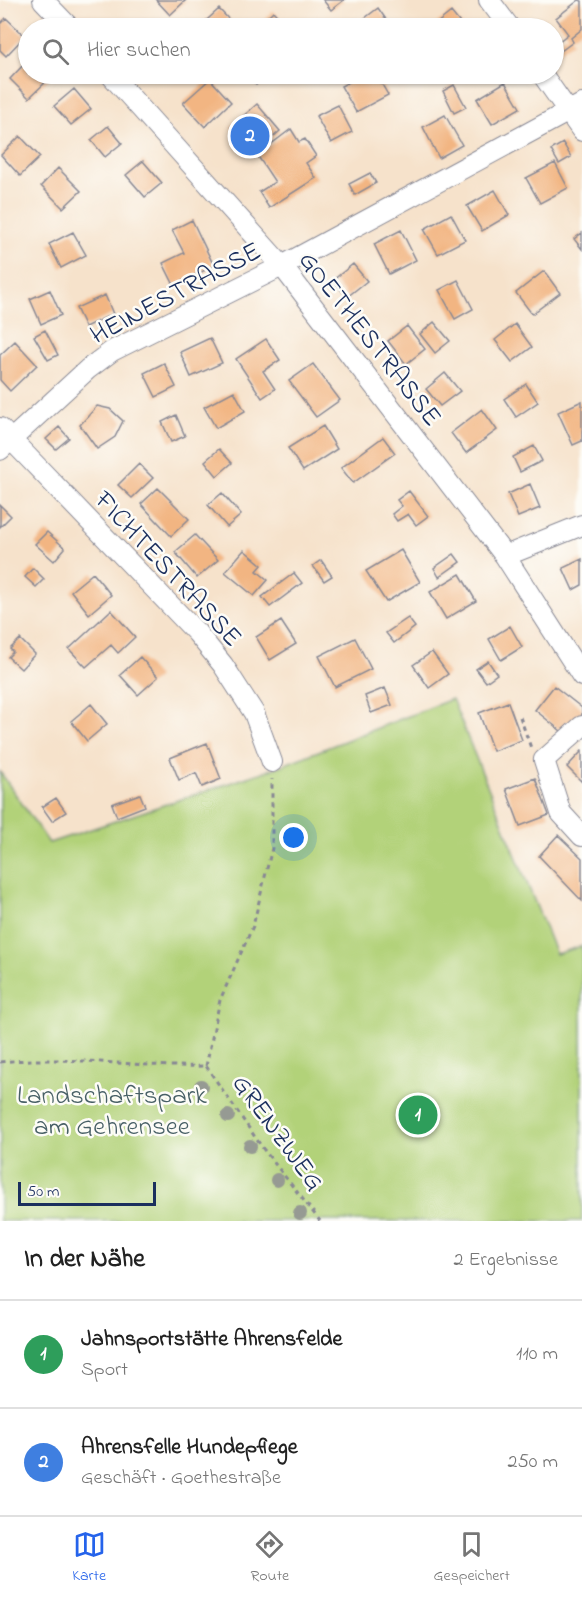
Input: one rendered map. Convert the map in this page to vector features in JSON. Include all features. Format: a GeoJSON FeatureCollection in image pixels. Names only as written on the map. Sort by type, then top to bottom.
{"type":"FeatureCollection","features":[{"type":"Feature","properties":{"kind":"street"},"geometry":{"type":"LineString","coordinates":[[44,0],[61,18]]}},
{"type":"Feature","properties":{"kind":"street"},"geometry":{"type":"LineString","coordinates":[[489,0],[502,18]]}},
{"type":"Feature","properties":{"kind":"street","name":"GOETHESTRASSE"},"geometry":{"type":"LineString","coordinates":[[119,84],[282,266],[505,556],[582,676]]}},
{"type":"Feature","properties":{"kind":"street"},"geometry":{"type":"LineString","coordinates":[[552,84],[575,108],[582,131]]}},
{"type":"Feature","properties":{"kind":"street","name":"HEINESTRASSE"},"geometry":{"type":"LineString","coordinates":[[4,439],[111,351],[282,266],[575,108]]}},
{"type":"Feature","properties":{"kind":"street","name":"FICHTESTRASSE"},"geometry":{"type":"LineString","coordinates":[[4,439],[204,640],[223,664],[254,713],[272,762]]}},
{"type":"Feature","properties":{"kind":"street"},"geometry":{"type":"LineString","coordinates":[[505,556],[582,525]]}},
{"type":"Feature","properties":{"kind":"street"},"geometry":{"type":"LineString","coordinates":[[582,726],[544,760],[551,789],[561,813],[582,836]]}},
{"type":"Feature","properties":{"kind":"path"},"geometry":{"type":"LineString","coordinates":[[520,717],[531,748],[557,748]]}},
{"type":"Feature","properties":{"kind":"path"},"geometry":{"type":"LineString","coordinates":[[0,1062],[71,1060],[168,1067],[206,1066],[220,1000],[253,926],[272,848],[272,762]]}},
{"type":"Feature","properties":{"kind":"path","name":"GRENZWEG"},"geometry":{"type":"LineString","coordinates":[[206,1066],[264,1150],[320,1221]]}},
{"type":"Feature","properties":{"kind":"green space","name":"Landschaftspark am Gehrensee"},"geometry":{"type":"Polygon","coordinates":[[[452,699],[556,954],[582,946],[582,1221],[0,1221],[0,772],[49,843],[275,768],[452,699]]]}},
{"type":"Feature","properties":{"kind":"building"},"geometry":{"type":"Polygon","coordinates":[[[156,0],[186,0],[170,15],[156,0]]]}},
{"type":"Feature","properties":{"kind":"building"},"geometry":{"type":"Polygon","coordinates":[[[323,0],[344,0],[331,10],[323,0]]]}},
{"type":"Feature","properties":{"kind":"building"},"geometry":{"type":"Polygon","coordinates":[[[579,0],[582,1],[582,29],[571,38],[573,42],[564,49],[564,37],[568,34],[564,29],[564,18],[556,18],[579,0]]]}},
{"type":"Feature","properties":{"kind":"building"},"geometry":{"type":"Polygon","coordinates":[[[378,8],[385,18],[365,18],[378,8]]]}},
{"type":"Feature","properties":{"kind":"building"},"geometry":{"type":"Polygon","coordinates":[[[219,9],[228,18],[209,18],[219,9]]]}},
{"type":"Feature","properties":{"kind":"building"},"geometry":{"type":"Polygon","coordinates":[[[273,11],[280,18],[266,18],[273,11]]]}},
{"type":"Feature","properties":{"kind":"building"},"geometry":{"type":"Polygon","coordinates":[[[451,12],[456,18],[444,18],[451,12]]]}},
{"type":"Feature","properties":{"kind":"building"},"geometry":{"type":"Polygon","coordinates":[[[6,18],[18,29],[18,43],[6,56],[0,50],[0,24],[6,18]]]}},
{"type":"Feature","properties":{"kind":"building"},"geometry":{"type":"Polygon","coordinates":[[[18,71],[18,84],[44,84],[29,98],[10,79],[18,71]]]}},
{"type":"Feature","properties":{"kind":"building"},"geometry":{"type":"Polygon","coordinates":[[[204,84],[215,84],[231,102],[205,127],[183,103],[204,84]]]}},
{"type":"Feature","properties":{"kind":"building"},"geometry":{"type":"Polygon","coordinates":[[[345,84],[382,84],[388,95],[356,112],[341,86],[345,84]]]}},
{"type":"Feature","properties":{"kind":"building"},"geometry":{"type":"Polygon","coordinates":[[[502,84],[506,84],[520,108],[492,124],[477,99],[502,84]]]}},
{"type":"Feature","properties":{"kind":"building"},"geometry":{"type":"Polygon","coordinates":[[[454,85],[466,107],[454,113],[443,91],[454,85]]]}},
{"type":"Feature","properties":{"kind":"building"},"geometry":{"type":"Polygon","coordinates":[[[74,89],[91,109],[71,125],[54,106],[74,89]]]}},
{"type":"Feature","properties":{"kind":"building"},"geometry":{"type":"Polygon","coordinates":[[[257,104],[280,131],[255,153],[231,127],[257,104]]]}},
{"type":"Feature","properties":{"kind":"building"},"geometry":{"type":"Polygon","coordinates":[[[338,105],[352,132],[331,143],[316,116],[338,105]]]}},
{"type":"Feature","properties":{"kind":"building"},"geometry":{"type":"Polygon","coordinates":[[[445,115],[462,145],[439,158],[423,127],[445,115]]]}},
{"type":"Feature","properties":{"kind":"building"},"geometry":{"type":"Polygon","coordinates":[[[108,126],[122,143],[105,157],[91,140],[108,126]]]}},
{"type":"Feature","properties":{"kind":"building"},"geometry":{"type":"Polygon","coordinates":[[[291,129],[299,142],[305,139],[316,156],[306,163],[316,178],[269,208],[259,192],[275,182],[257,155],[291,129]]]}},
{"type":"Feature","properties":{"kind":"building"},"geometry":{"type":"Polygon","coordinates":[[[20,136],[40,157],[20,176],[1,155],[20,136]]]}},
{"type":"Feature","properties":{"kind":"building"},"geometry":{"type":"Polygon","coordinates":[[[563,143],[571,157],[559,164],[551,150],[563,143]]]}},
{"type":"Feature","properties":{"kind":"building"},"geometry":{"type":"Polygon","coordinates":[[[143,161],[162,183],[145,197],[126,175],[143,161]]]}},
{"type":"Feature","properties":{"kind":"building"},"geometry":{"type":"Polygon","coordinates":[[[555,163],[568,188],[540,203],[526,178],[555,163]]]}},
{"type":"Feature","properties":{"kind":"building"},"geometry":{"type":"Polygon","coordinates":[[[58,168],[81,191],[63,208],[41,186],[58,168]]]}},
{"type":"Feature","properties":{"kind":"building"},"geometry":{"type":"Polygon","coordinates":[[[370,173],[376,183],[355,195],[349,184],[370,173]]]}},
{"type":"Feature","properties":{"kind":"building"},"geometry":{"type":"Polygon","coordinates":[[[495,190],[509,215],[482,231],[467,206],[495,190]]]}},
{"type":"Feature","properties":{"kind":"building"},"geometry":{"type":"Polygon","coordinates":[[[451,214],[465,240],[438,254],[424,229],[451,214]]]}},
{"type":"Feature","properties":{"kind":"building"},"geometry":{"type":"Polygon","coordinates":[[[192,220],[214,266],[174,285],[163,263],[184,253],[172,230],[192,220]]]}},
{"type":"Feature","properties":{"kind":"building"},"geometry":{"type":"Polygon","coordinates":[[[401,230],[416,260],[389,274],[374,244],[401,230]]]}},
{"type":"Feature","properties":{"kind":"building"},"geometry":{"type":"Polygon","coordinates":[[[73,232],[86,255],[61,268],[49,244],[73,232]]]}},
{"type":"Feature","properties":{"kind":"building"},"geometry":{"type":"Polygon","coordinates":[[[582,233],[582,249],[574,239],[582,233]]]}},
{"type":"Feature","properties":{"kind":"building"},"geometry":{"type":"Polygon","coordinates":[[[353,264],[367,281],[347,297],[333,280],[353,264]]]}},
{"type":"Feature","properties":{"kind":"building"},"geometry":{"type":"Polygon","coordinates":[[[544,271],[560,293],[532,314],[516,293],[544,271]]]}},
{"type":"Feature","properties":{"kind":"building"},"geometry":{"type":"Polygon","coordinates":[[[458,280],[473,309],[455,319],[439,290],[458,280]]]}},
{"type":"Feature","properties":{"kind":"building"},"geometry":{"type":"Polygon","coordinates":[[[50,290],[61,315],[41,324],[30,299],[50,290]]]}},
{"type":"Feature","properties":{"kind":"building"},"geometry":{"type":"Polygon","coordinates":[[[105,295],[113,314],[85,327],[76,308],[105,295]]]}},
{"type":"Feature","properties":{"kind":"building"},"geometry":{"type":"Polygon","coordinates":[[[434,322],[450,341],[435,353],[420,334],[434,322]]]}},
{"type":"Feature","properties":{"kind":"building"},"geometry":{"type":"Polygon","coordinates":[[[515,324],[532,347],[512,362],[495,340],[515,324]]]}},
{"type":"Feature","properties":{"kind":"building"},"geometry":{"type":"Polygon","coordinates":[[[407,326],[425,349],[406,364],[388,341],[407,326]]]}},
{"type":"Feature","properties":{"kind":"building"},"geometry":{"type":"Polygon","coordinates":[[[45,330],[58,355],[48,360],[34,336],[45,330]]]}},
{"type":"Feature","properties":{"kind":"building"},"geometry":{"type":"Polygon","coordinates":[[[210,338],[222,363],[191,377],[180,352],[210,338]]]}},
{"type":"Feature","properties":{"kind":"building"},"geometry":{"type":"Polygon","coordinates":[[[266,339],[280,360],[263,371],[275,389],[262,398],[236,359],[266,339]]]}},
{"type":"Feature","properties":{"kind":"building"},"geometry":{"type":"Polygon","coordinates":[[[15,341],[37,365],[10,391],[0,380],[0,355],[15,341]]]}},
{"type":"Feature","properties":{"kind":"building"},"geometry":{"type":"Polygon","coordinates":[[[164,363],[176,387],[156,397],[144,373],[164,363]]]}},
{"type":"Feature","properties":{"kind":"building"},"geometry":{"type":"Polygon","coordinates":[[[313,364],[340,400],[316,417],[289,381],[313,364]]]}},
{"type":"Feature","properties":{"kind":"building"},"geometry":{"type":"Polygon","coordinates":[[[445,373],[460,391],[440,406],[426,389],[445,373]]]}},
{"type":"Feature","properties":{"kind":"building"},"geometry":{"type":"Polygon","coordinates":[[[526,384],[538,402],[516,417],[504,399],[526,384]]]}},
{"type":"Feature","properties":{"kind":"building"},"geometry":{"type":"Polygon","coordinates":[[[234,391],[245,411],[216,428],[204,407],[234,391]]]}},
{"type":"Feature","properties":{"kind":"building"},"geometry":{"type":"Polygon","coordinates":[[[582,401],[582,441],[573,445],[558,412],[582,401]]]}},
{"type":"Feature","properties":{"kind":"building"},"geometry":{"type":"Polygon","coordinates":[[[97,406],[110,409],[123,421],[115,437],[97,449],[80,425],[97,406]]]}},
{"type":"Feature","properties":{"kind":"building"},"geometry":{"type":"Polygon","coordinates":[[[482,409],[497,430],[466,453],[451,433],[482,409]]]}},
{"type":"Feature","properties":{"kind":"building"},"geometry":{"type":"Polygon","coordinates":[[[176,415],[185,436],[171,442],[162,422],[176,415]]]}},
{"type":"Feature","properties":{"kind":"building"},"geometry":{"type":"Polygon","coordinates":[[[323,426],[337,449],[303,471],[288,448],[323,426]]]}},
{"type":"Feature","properties":{"kind":"building"},"geometry":{"type":"Polygon","coordinates":[[[59,427],[69,438],[56,449],[46,439],[59,427]]]}},
{"type":"Feature","properties":{"kind":"building"},"geometry":{"type":"Polygon","coordinates":[[[383,437],[395,453],[353,483],[341,468],[383,437]]]}},
{"type":"Feature","properties":{"kind":"building"},"geometry":{"type":"Polygon","coordinates":[[[534,446],[542,461],[520,472],[513,457],[534,446]]]}},
{"type":"Feature","properties":{"kind":"building"},"geometry":{"type":"Polygon","coordinates":[[[219,449],[232,463],[217,476],[205,461],[219,449]]]}},
{"type":"Feature","properties":{"kind":"building"},"geometry":{"type":"Polygon","coordinates":[[[139,464],[153,478],[132,498],[118,485],[139,464]]]}},
{"type":"Feature","properties":{"kind":"building"},"geometry":{"type":"Polygon","coordinates":[[[530,484],[540,508],[518,517],[508,494],[530,484]]]}},
{"type":"Feature","properties":{"kind":"building"},"geometry":{"type":"Polygon","coordinates":[[[158,488],[189,519],[171,536],[141,504],[158,488]]]}},
{"type":"Feature","properties":{"kind":"building"},"geometry":{"type":"Polygon","coordinates":[[[409,491],[428,516],[416,525],[408,514],[397,521],[392,514],[402,506],[397,500],[409,491]]]}},
{"type":"Feature","properties":{"kind":"building"},"geometry":{"type":"Polygon","coordinates":[[[222,493],[241,515],[227,527],[208,505],[222,493]]]}},
{"type":"Feature","properties":{"kind":"building"},"geometry":{"type":"Polygon","coordinates":[[[0,505],[11,516],[0,527],[0,505]]]}},
{"type":"Feature","properties":{"kind":"building"},"geometry":{"type":"Polygon","coordinates":[[[47,532],[65,548],[54,561],[35,544],[47,532]]]}},
{"type":"Feature","properties":{"kind":"building"},"geometry":{"type":"Polygon","coordinates":[[[195,535],[218,560],[197,578],[175,552],[195,535]]]}},
{"type":"Feature","properties":{"kind":"building"},"geometry":{"type":"Polygon","coordinates":[[[244,550],[262,565],[257,571],[268,580],[254,596],[225,572],[244,550]]]}},
{"type":"Feature","properties":{"kind":"building"},"geometry":{"type":"Polygon","coordinates":[[[401,550],[420,582],[386,602],[366,571],[401,550]]]}},
{"type":"Feature","properties":{"kind":"building"},"geometry":{"type":"Polygon","coordinates":[[[454,554],[460,562],[439,577],[434,568],[454,554]]]}},
{"type":"Feature","properties":{"kind":"building"},"geometry":{"type":"Polygon","coordinates":[[[582,559],[582,585],[573,590],[563,568],[582,559]]]}},
{"type":"Feature","properties":{"kind":"building"},"geometry":{"type":"Polygon","coordinates":[[[321,560],[332,576],[324,581],[313,566],[321,560]]]}},
{"type":"Feature","properties":{"kind":"building"},"geometry":{"type":"Polygon","coordinates":[[[33,568],[44,579],[36,587],[25,577],[33,568]]]}},
{"type":"Feature","properties":{"kind":"building"},"geometry":{"type":"Polygon","coordinates":[[[93,573],[111,595],[89,614],[71,591],[93,573]]]}},
{"type":"Feature","properties":{"kind":"building"},"geometry":{"type":"Polygon","coordinates":[[[294,573],[302,583],[270,607],[262,597],[294,573]]]}},
{"type":"Feature","properties":{"kind":"building"},"geometry":{"type":"Polygon","coordinates":[[[460,574],[476,601],[446,619],[430,592],[460,574]]]}},
{"type":"Feature","properties":{"kind":"building"},"geometry":{"type":"Polygon","coordinates":[[[111,610],[135,637],[118,653],[111,645],[86,667],[69,649],[111,610]]]}},
{"type":"Feature","properties":{"kind":"building"},"geometry":{"type":"Polygon","coordinates":[[[408,618],[415,627],[394,643],[386,633],[408,618]]]}},
{"type":"Feature","properties":{"kind":"building"},"geometry":{"type":"Polygon","coordinates":[[[281,621],[296,644],[270,660],[256,637],[281,621]]]}},
{"type":"Feature","properties":{"kind":"building"},"geometry":{"type":"Polygon","coordinates":[[[510,626],[522,647],[501,660],[489,639],[510,626]]]}},
{"type":"Feature","properties":{"kind":"building"},"geometry":{"type":"Polygon","coordinates":[[[355,638],[371,669],[335,687],[319,656],[355,638]]]}},
{"type":"Feature","properties":{"kind":"building"},"geometry":{"type":"Polygon","coordinates":[[[20,639],[35,654],[21,669],[8,657],[13,652],[10,649],[20,639]]]}},
{"type":"Feature","properties":{"kind":"building"},"geometry":{"type":"Polygon","coordinates":[[[432,652],[448,674],[429,688],[413,665],[432,652]]]}},
{"type":"Feature","properties":{"kind":"building"},"geometry":{"type":"Polygon","coordinates":[[[140,657],[158,677],[138,695],[120,675],[140,657]]]}},
{"type":"Feature","properties":{"kind":"building"},"geometry":{"type":"Polygon","coordinates":[[[488,661],[497,674],[486,682],[476,669],[488,661]]]}},
{"type":"Feature","properties":{"kind":"building"},"geometry":{"type":"Polygon","coordinates":[[[554,686],[582,708],[582,715],[566,735],[535,710],[554,686]]]}},
{"type":"Feature","properties":{"kind":"building"},"geometry":{"type":"Polygon","coordinates":[[[385,688],[392,705],[371,713],[365,696],[385,688]]]}},
{"type":"Feature","properties":{"kind":"building"},"geometry":{"type":"Polygon","coordinates":[[[508,702],[522,740],[493,751],[479,713],[508,702]]]}},
{"type":"Feature","properties":{"kind":"building"},"geometry":{"type":"Polygon","coordinates":[[[91,704],[107,724],[87,741],[71,721],[91,704]]]}},
{"type":"Feature","properties":{"kind":"building"},"geometry":{"type":"Polygon","coordinates":[[[207,743],[221,779],[202,787],[196,773],[179,780],[170,758],[207,743]]]}},
{"type":"Feature","properties":{"kind":"building"},"geometry":{"type":"Polygon","coordinates":[[[582,751],[582,782],[567,767],[582,751]]]}},
{"type":"Feature","properties":{"kind":"building"},"geometry":{"type":"Polygon","coordinates":[[[535,778],[549,815],[520,826],[506,789],[535,778]]]}},
{"type":"Feature","properties":{"kind":"building"},"geometry":{"type":"Polygon","coordinates":[[[140,794],[145,806],[117,817],[112,804],[140,794]]]}},
{"type":"Feature","properties":{"kind":"building"},"geometry":{"type":"Polygon","coordinates":[[[56,798],[66,812],[52,821],[42,807],[56,798]]]}},
{"type":"Feature","properties":{"kind":"building"},"geometry":{"type":"Polygon","coordinates":[[[558,835],[582,858],[582,901],[539,856],[558,835]]]}},
{"type":"Feature","properties":{"kind":"place","name":"Ahrensfelle Hundepflege"},"geometry":{"type":"Point","coordinates":[250,136]}},
{"type":"Feature","properties":{"kind":"place","name":"Jahnsportstätte Ahrensfelde"},"geometry":{"type":"Point","coordinates":[418,1115]}}]}
